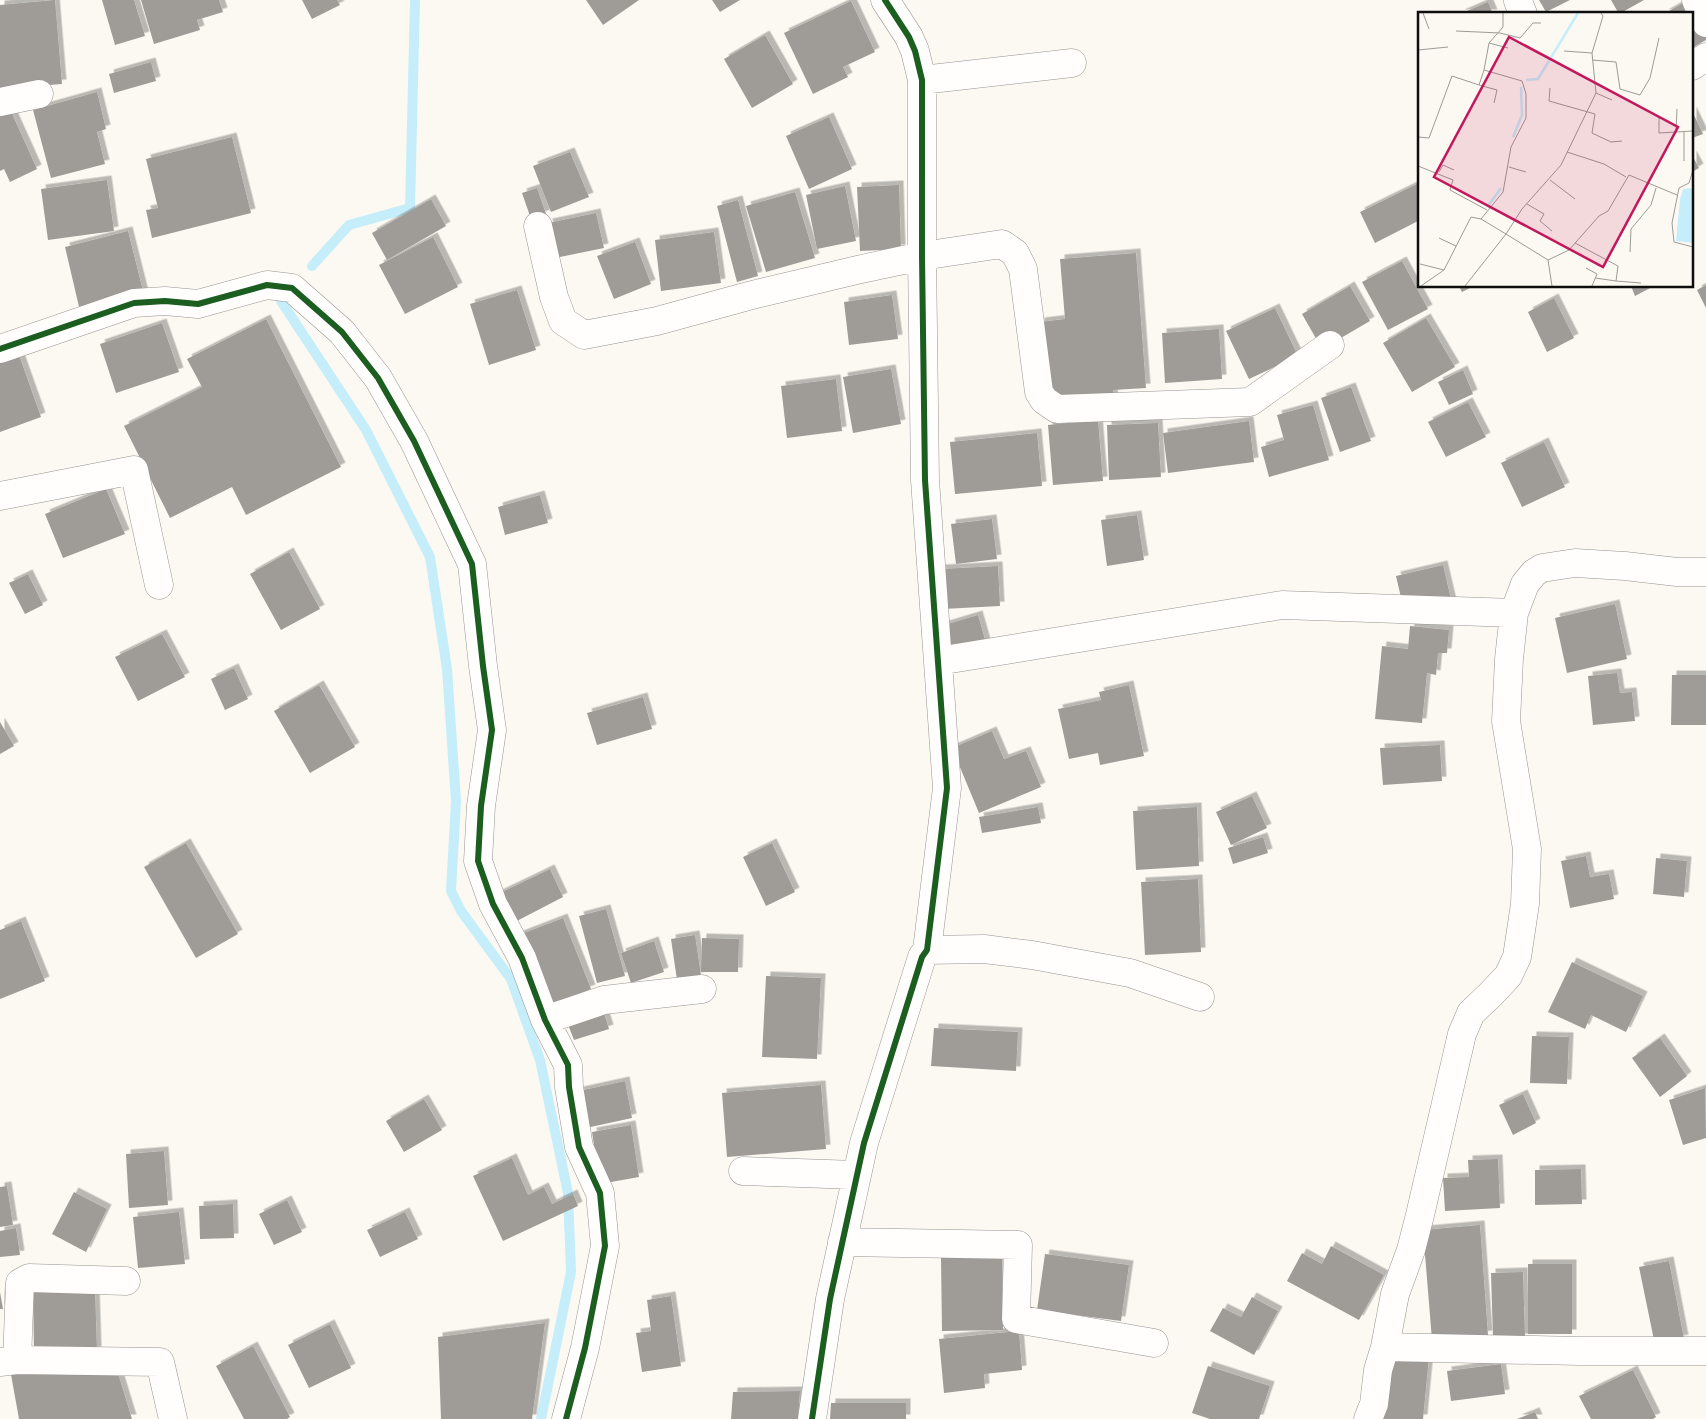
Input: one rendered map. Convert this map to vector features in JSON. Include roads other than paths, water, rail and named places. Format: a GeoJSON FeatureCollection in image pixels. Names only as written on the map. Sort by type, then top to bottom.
{"type":"FeatureCollection","features":[{"type":"Feature","properties":{"kind":"street"},"geometry":{"type":"LineString","coordinates":[[812,1419],[830,1299],[864,1143],[926,950],[947,788],[925,480],[922,80],[915,51],[909,37],[885,0]]}},
{"type":"Feature","properties":{"kind":"street"},"geometry":{"type":"LineString","coordinates":[[1696,0],[1706,22]]}},
{"type":"Feature","properties":{"kind":"street"},"geometry":{"type":"LineString","coordinates":[[1694,65],[1706,57]]}},
{"type":"Feature","properties":{"kind":"street"},"geometry":{"type":"LineString","coordinates":[[922,80],[1072,63]]}},
{"type":"Feature","properties":{"kind":"street"},"geometry":{"type":"LineString","coordinates":[[0,102],[38,94]]}},
{"type":"Feature","properties":{"kind":"street"},"geometry":{"type":"LineString","coordinates":[[538,226],[554,297],[563,320],[584,335],[658,321],[752,295],[922,256],[1002,244],[1016,253],[1023,269],[1037,386],[1044,400],[1057,409],[1250,402],[1330,345]]}},
{"type":"Feature","properties":{"kind":"street"},"geometry":{"type":"LineString","coordinates":[[0,349],[134,303],[165,301],[198,304],[267,285],[292,288],[342,332],[378,378],[414,441],[472,564],[492,730],[481,806],[478,860],[493,904],[522,958],[545,1020],[568,1065],[569,1087],[579,1147],[600,1194],[605,1246],[585,1348],[566,1419]]}},
{"type":"Feature","properties":{"kind":"street"},"geometry":{"type":"LineString","coordinates":[[0,496],[134,470],[159,585]]}},
{"type":"Feature","properties":{"kind":"street"},"geometry":{"type":"LineString","coordinates":[[1368,1419],[1374,1404],[1378,1370],[1396,1294],[1411,1250],[1420,1215],[1462,1034],[1471,1013],[1508,976],[1517,958],[1525,904],[1528,849],[1506,722],[1508,659],[1514,613],[1525,584],[1534,573],[1542,568],[1575,563],[1677,572],[1706,572]]}},
{"type":"Feature","properties":{"kind":"street"},"geometry":{"type":"LineString","coordinates":[[938,661],[1282,605],[1514,613]]}},
{"type":"Feature","properties":{"kind":"street"},"geometry":{"type":"LineString","coordinates":[[926,950],[984,948],[1032,955],[1130,973],[1200,997]]}},
{"type":"Feature","properties":{"kind":"street"},"geometry":{"type":"LineString","coordinates":[[545,1020],[604,1000],[702,989]]}},
{"type":"Feature","properties":{"kind":"street"},"geometry":{"type":"LineString","coordinates":[[744,1171],[857,1175]]}},
{"type":"Feature","properties":{"kind":"street"},"geometry":{"type":"LineString","coordinates":[[842,1242],[1018,1245],[1016,1319],[1154,1343]]}},
{"type":"Feature","properties":{"kind":"street"},"geometry":{"type":"LineString","coordinates":[[126,1281],[29,1278],[20,1283],[8,1361],[160,1362],[173,1419]]}},
{"type":"Feature","properties":{"kind":"street"},"geometry":{"type":"LineString","coordinates":[[1385,1346],[1579,1352],[1706,1351]]}},
{"type":"Feature","properties":{"kind":"waterway"},"geometry":{"type":"LineString","coordinates":[[312,266],[349,225],[410,208],[415,0]]}},
{"type":"Feature","properties":{"kind":"waterway"},"geometry":{"type":"LineString","coordinates":[[281,301],[366,430],[430,557],[447,669],[456,801],[451,891],[461,911],[511,979],[540,1060],[568,1193],[571,1272],[541,1419]]}}]}
